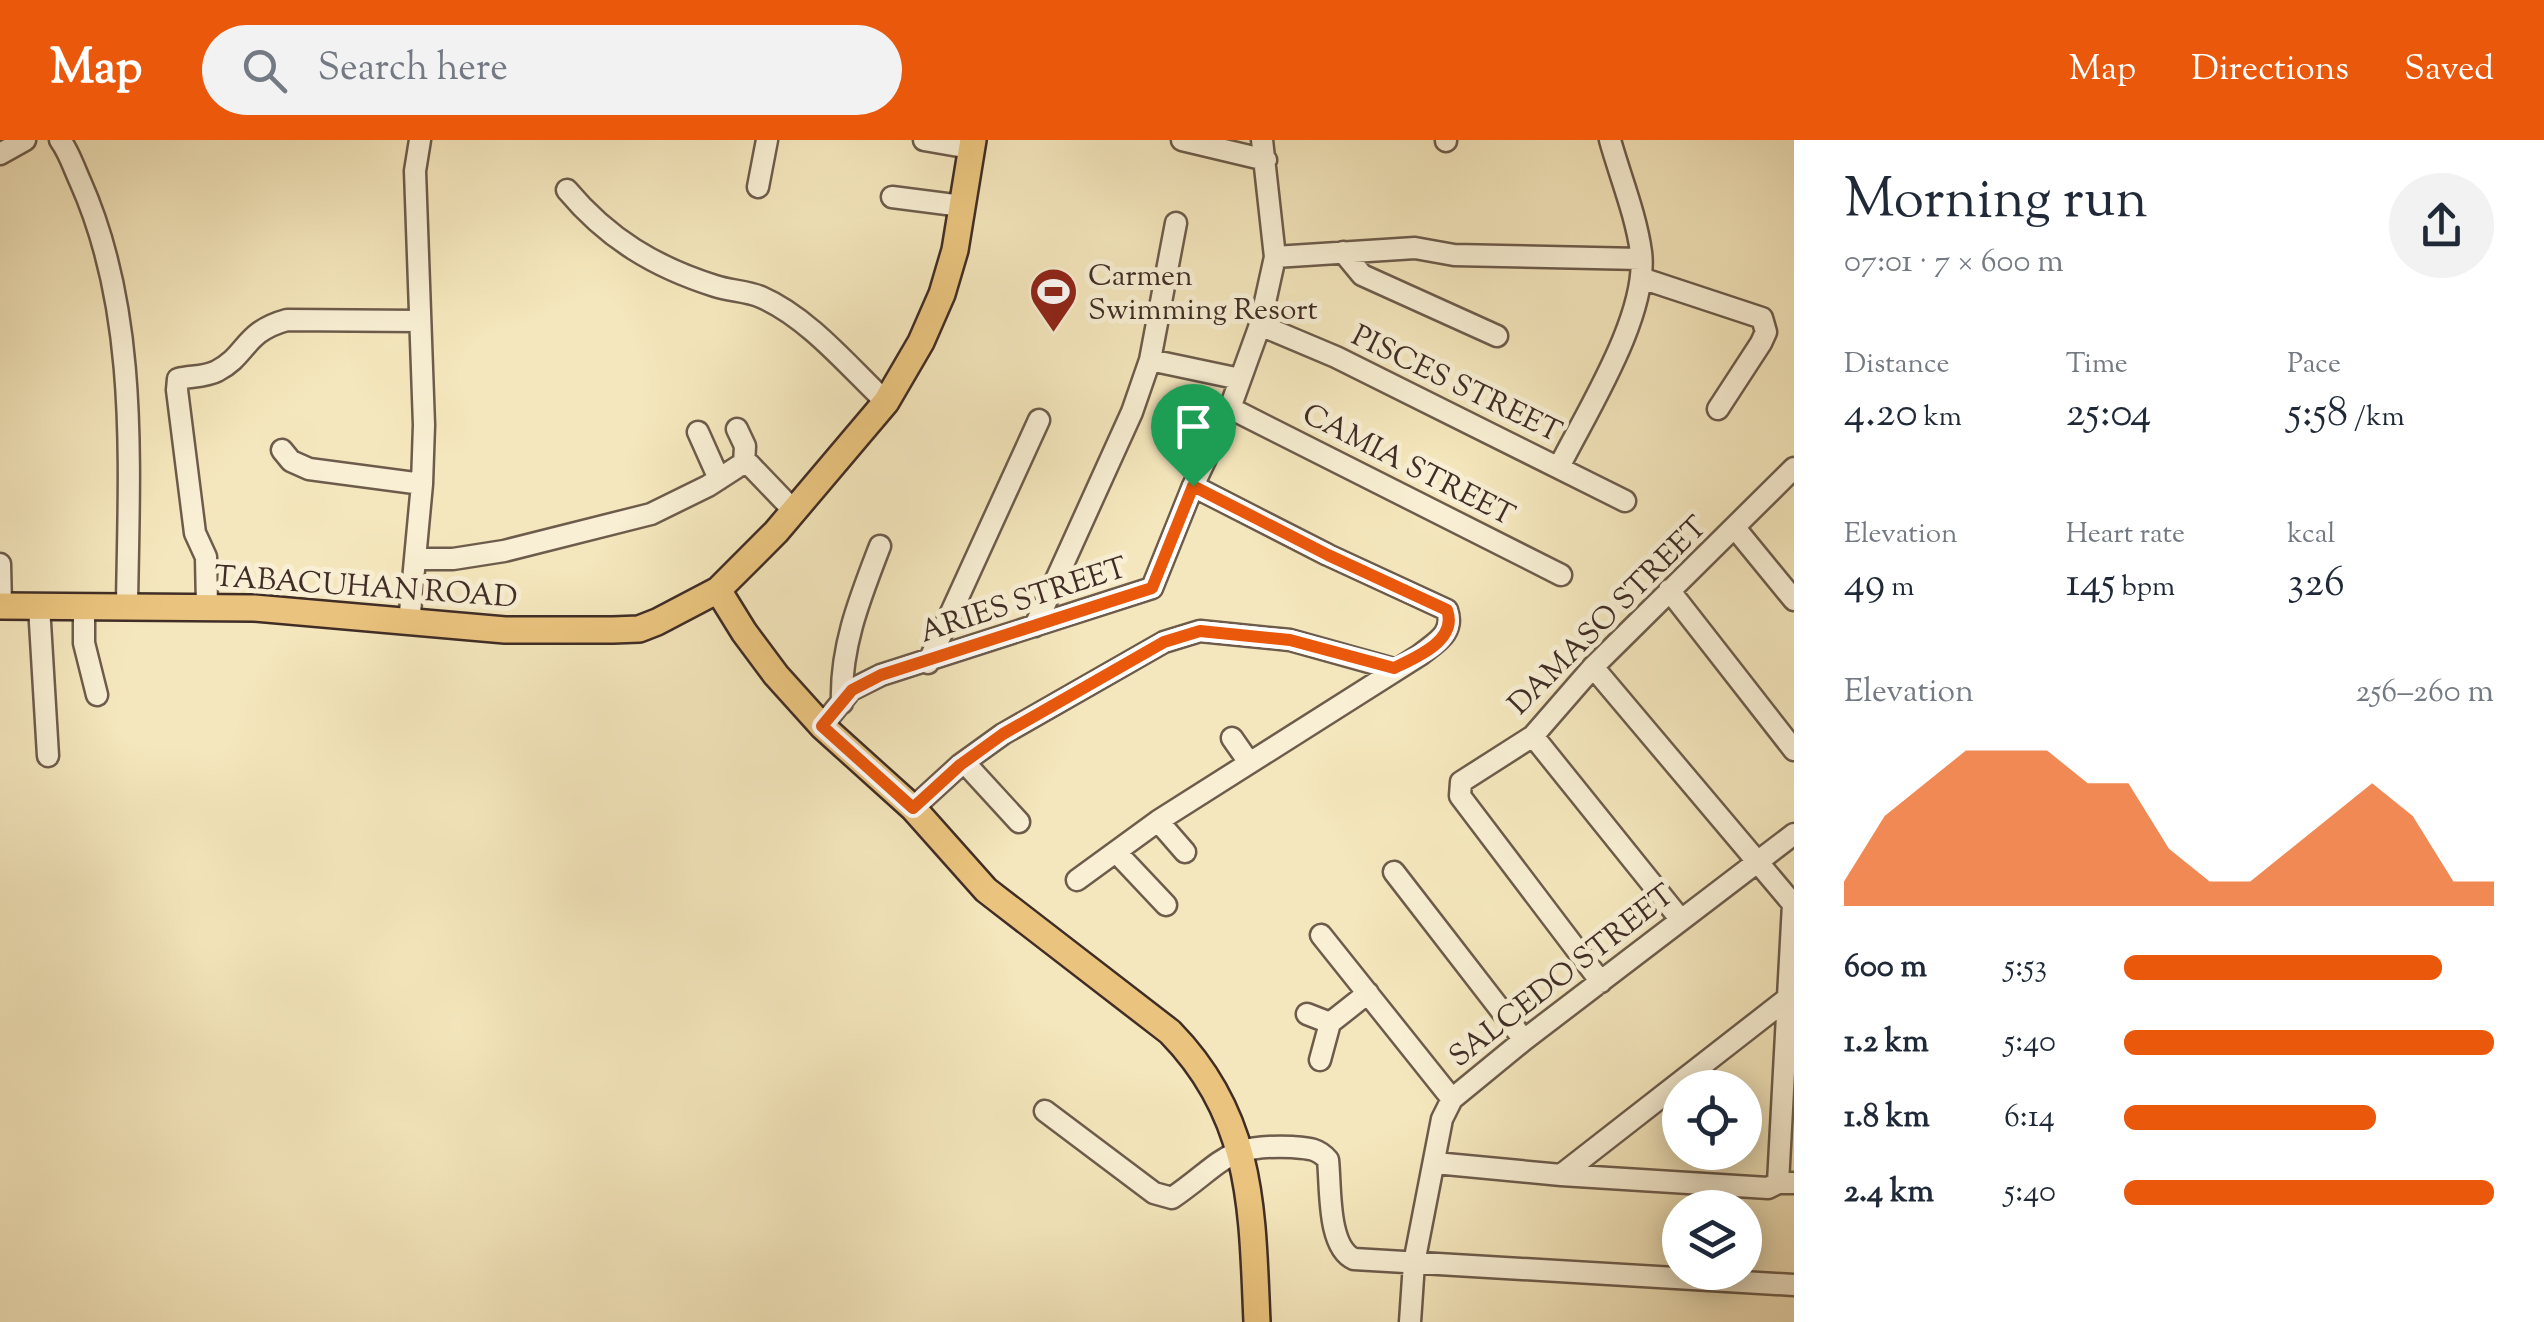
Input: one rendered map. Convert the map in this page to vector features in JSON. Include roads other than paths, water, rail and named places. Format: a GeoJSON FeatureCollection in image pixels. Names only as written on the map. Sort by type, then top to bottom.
{"type":"FeatureCollection","features":[{"type":"Feature","properties":{"kind":"main road","name":"TABACUHAN ROAD"},"geometry":{"type":"LineString","coordinates":[[0,606],[207,606],[505,630],[639,629],[718,590],[794,511],[886,402],[921,342],[942,294],[955,250],[971,144]]}},
{"type":"Feature","properties":{"kind":"main road"},"geometry":{"type":"LineString","coordinates":[[718,590],[776,674],[822,726],[913,808],[986,890],[1187,1049],[1212,1084],[1241,1148],[1252,1222],[1257,1322]]}},
{"type":"Feature","properties":{"kind":"street"},"geometry":{"type":"LineString","coordinates":[[0,154],[22,140]]}},
{"type":"Feature","properties":{"kind":"street"},"geometry":{"type":"LineString","coordinates":[[60,140],[96,217],[122,342],[129,420],[127,604]]}},
{"type":"Feature","properties":{"kind":"street"},"geometry":{"type":"LineString","coordinates":[[409,623],[422,484],[415,171],[420,140]]}},
{"type":"Feature","properties":{"kind":"street"},"geometry":{"type":"LineString","coordinates":[[758,187],[767,140]]}},
{"type":"Feature","properties":{"kind":"street"},"geometry":{"type":"LineString","coordinates":[[924,140],[971,144]]}},
{"type":"Feature","properties":{"kind":"street"},"geometry":{"type":"LineString","coordinates":[[1182,140],[1264,150]]}},
{"type":"Feature","properties":{"kind":"street"},"geometry":{"type":"LineString","coordinates":[[1559,467],[1624,339],[1641,268],[1610,140]]}},
{"type":"Feature","properties":{"kind":"street","name":"ARIES STREET"},"geometry":{"type":"LineString","coordinates":[[822,726],[852,690],[881,675],[1152,588],[1230,408],[1260,325],[1275,257],[1264,150]]}},
{"type":"Feature","properties":{"kind":"street"},"geometry":{"type":"LineString","coordinates":[[568,190],[594,223],[666,268],[761,297],[796,320],[886,402]]}},
{"type":"Feature","properties":{"kind":"street"},"geometry":{"type":"LineString","coordinates":[[892,197],[962,206]]}},
{"type":"Feature","properties":{"kind":"street"},"geometry":{"type":"LineString","coordinates":[[1035,626],[1132,412],[1150,360],[1176,223]]}},
{"type":"Feature","properties":{"kind":"street"},"geometry":{"type":"LineString","coordinates":[[1275,257],[1415,248],[1454,255],[1641,268],[1762,318],[1766,332],[1762,343],[1718,409]]}},
{"type":"Feature","properties":{"kind":"street"},"geometry":{"type":"LineString","coordinates":[[1343,252],[1362,275],[1497,336]]}},
{"type":"Feature","properties":{"kind":"street"},"geometry":{"type":"LineString","coordinates":[[207,606],[206,558],[195,532],[176,390],[178,379],[214,373],[253,334],[287,320],[419,322]]}},
{"type":"Feature","properties":{"kind":"street","name":"PISCES STREET"},"geometry":{"type":"LineString","coordinates":[[1260,325],[1336,357],[1624,500]]}},
{"type":"Feature","properties":{"kind":"street"},"geometry":{"type":"LineString","coordinates":[[1150,360],[1240,379]]}},
{"type":"Feature","properties":{"kind":"street","name":"CAMIA STREET"},"geometry":{"type":"LineString","coordinates":[[1230,408],[1561,574]]}},
{"type":"Feature","properties":{"kind":"street"},"geometry":{"type":"LineString","coordinates":[[928,662],[1039,420]]}},
{"type":"Feature","properties":{"kind":"street"},"geometry":{"type":"LineString","coordinates":[[737,429],[745,446],[744,465]]}},
{"type":"Feature","properties":{"kind":"street"},"geometry":{"type":"LineString","coordinates":[[698,432],[719,479]]}},
{"type":"Feature","properties":{"kind":"street"},"geometry":{"type":"LineString","coordinates":[[282,450],[291,462],[310,469],[422,484]]}},
{"type":"Feature","properties":{"kind":"street"},"geometry":{"type":"LineString","coordinates":[[415,559],[453,559],[504,551],[651,514],[749,464],[794,511]]}},
{"type":"Feature","properties":{"kind":"street","name":"DAMASO STREET"},"geometry":{"type":"LineString","coordinates":[[1601,982],[1460,796],[1462,782],[1533,736],[1593,667],[1794,468]]}},
{"type":"Feature","properties":{"kind":"street"},"geometry":{"type":"LineString","coordinates":[[1077,880],[1158,821],[1420,655],[1449,631],[1447,610],[1193,486]]}},
{"type":"Feature","properties":{"kind":"street"},"geometry":{"type":"LineString","coordinates":[[1735,528],[1794,600]]}},
{"type":"Feature","properties":{"kind":"street"},"geometry":{"type":"LineString","coordinates":[[842,703],[846,643],[880,546]]}},
{"type":"Feature","properties":{"kind":"street"},"geometry":{"type":"LineString","coordinates":[[0,564],[0,606]]}},
{"type":"Feature","properties":{"kind":"street"},"geometry":{"type":"LineString","coordinates":[[1669,590],[1794,750]]}},
{"type":"Feature","properties":{"kind":"street"},"geometry":{"type":"LineString","coordinates":[[84,605],[84,644],[97,695]]}},
{"type":"Feature","properties":{"kind":"street"},"geometry":{"type":"LineString","coordinates":[[39,606],[48,756]]}},
{"type":"Feature","properties":{"kind":"street"},"geometry":{"type":"LineString","coordinates":[[913,808],[964,762],[1003,734],[1164,642],[1200,631],[1290,640],[1394,668]]}},
{"type":"Feature","properties":{"kind":"street"},"geometry":{"type":"LineString","coordinates":[[1435,1164],[1768,1188],[1786,1183],[1794,904],[1593,667]]}},
{"type":"Feature","properties":{"kind":"street"},"geometry":{"type":"LineString","coordinates":[[1533,736],[1680,920]]}},
{"type":"Feature","properties":{"kind":"street"},"geometry":{"type":"LineString","coordinates":[[1232,738],[1248,761]]}},
{"type":"Feature","properties":{"kind":"street"},"geometry":{"type":"LineString","coordinates":[[964,762],[1019,822]]}},
{"type":"Feature","properties":{"kind":"street"},"geometry":{"type":"LineString","coordinates":[[1158,821],[1185,852]]}},
{"type":"Feature","properties":{"kind":"street","name":"SALCEDO STREET"},"geometry":{"type":"LineString","coordinates":[[1410,1322],[1414,1263],[1442,1119],[1452,1098],[1794,834]]}},
{"type":"Feature","properties":{"kind":"street"},"geometry":{"type":"LineString","coordinates":[[1116,852],[1166,905]]}},
{"type":"Feature","properties":{"kind":"street"},"geometry":{"type":"LineString","coordinates":[[1394,872],[1524,1040]]}},
{"type":"Feature","properties":{"kind":"street"},"geometry":{"type":"LineString","coordinates":[[1320,935],[1452,1098]]}},
{"type":"Feature","properties":{"kind":"street"},"geometry":{"type":"LineString","coordinates":[[1320,1060],[1330,1023],[1368,993]]}},
{"type":"Feature","properties":{"kind":"street"},"geometry":{"type":"LineString","coordinates":[[1562,1176],[1791,998]]}},
{"type":"Feature","properties":{"kind":"street"},"geometry":{"type":"LineString","coordinates":[[1308,1014],[1330,1023]]}},
{"type":"Feature","properties":{"kind":"street"},"geometry":{"type":"LineString","coordinates":[[1045,1110],[1154,1194],[1172,1198],[1241,1148],[1312,1148],[1324,1154],[1335,1238],[1344,1254],[1354,1259],[1794,1285]]}},
{"type":"Feature","properties":{"kind":"place","name":"Carmen Swimming Resort"},"geometry":{"type":"Point","coordinates":[1053,334]}}]}
